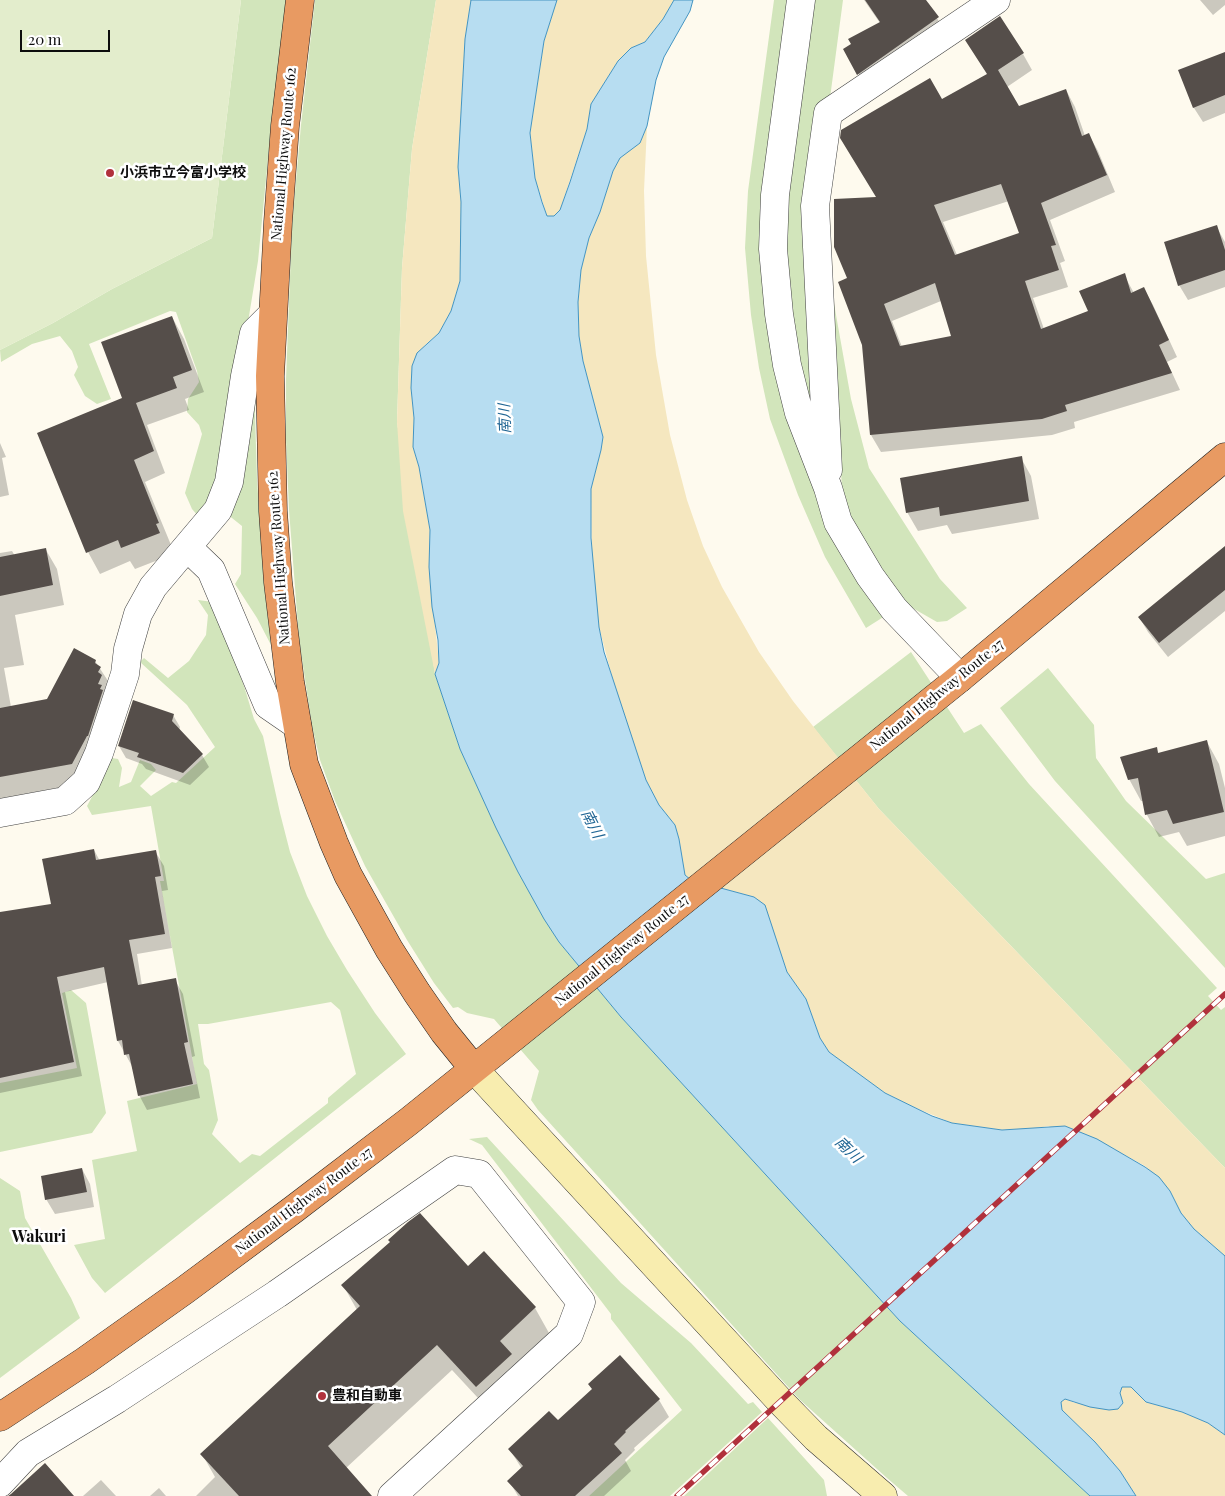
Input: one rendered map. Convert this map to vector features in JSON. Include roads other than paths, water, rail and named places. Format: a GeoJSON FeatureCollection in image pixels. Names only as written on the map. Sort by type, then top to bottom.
{"type":"FeatureCollection","features":[{"type":"Feature","properties":{"kind":"highway","name":"National Highway Route 162"},"geometry":{"type":"LineString","coordinates":[[300,0],[286,126],[272,315],[270,376],[273,511],[278,582],[284,644],[297,725],[304,764],[321,811],[363,903],[417,993],[444,1032],[474,1069]]}},
{"type":"Feature","properties":{"kind":"highway","name":"National Highway Route 27"},"geometry":{"type":"LineString","coordinates":[[0,1417],[185,1290],[294,1210],[474,1069],[952,684],[1225,457]]}},
{"type":"Feature","properties":{"kind":"street"},"geometry":{"type":"LineString","coordinates":[[801,0],[775,196],[773,250],[779,314],[787,365],[799,413],[828,488],[838,522],[870,576],[952,684]]}},
{"type":"Feature","properties":{"kind":"street"},"geometry":{"type":"LineString","coordinates":[[828,488],[828,447],[814,206],[828,113],[996,0]]}},
{"type":"Feature","properties":{"kind":"street"},"geometry":{"type":"LineString","coordinates":[[0,814],[65,801],[86,782],[99,753],[125,674],[128,649],[138,614],[153,587],[218,510],[229,482],[245,376],[254,332],[272,315]]}},
{"type":"Feature","properties":{"kind":"street"},"geometry":{"type":"LineString","coordinates":[[187,547],[211,570],[268,705],[297,725]]}},
{"type":"Feature","properties":{"kind":"street"},"geometry":{"type":"LineString","coordinates":[[474,1069],[780,1401],[816,1438],[878,1494]]}},
{"type":"Feature","properties":{"kind":"street"},"geometry":{"type":"LineString","coordinates":[[0,1483],[28,1453],[118,1399],[277,1294],[455,1170],[480,1174],[580,1302],[569,1334],[392,1496]]}},
{"type":"Feature","properties":{"kind":"water","name":"南川"},"geometry":{"type":"Polygon","coordinates":[[[471,0],[557,0],[544,41],[530,133],[535,178],[547,216],[554,216],[560,210],[570,182],[587,129],[591,104],[618,61],[631,48],[645,42],[663,19],[674,0],[693,0],[690,11],[664,57],[656,80],[647,126],[640,143],[620,158],[613,171],[600,212],[589,238],[581,270],[578,302],[579,336],[583,361],[603,437],[591,489],[591,538],[599,627],[604,652],[646,780],[659,805],[675,825],[685,875],[691,880],[754,897],[765,905],[787,972],[806,999],[820,1038],[829,1052],[885,1093],[932,1116],[952,1123],[1002,1130],[1065,1126],[1097,1139],[1159,1177],[1170,1191],[1181,1213],[1194,1229],[1225,1256],[1225,1435],[1208,1423],[1182,1412],[1146,1402],[1131,1387],[1122,1387],[1120,1393],[1123,1403],[1118,1409],[1109,1410],[1090,1407],[1065,1399],[1061,1402],[1062,1410],[1095,1442],[1120,1471],[1136,1496],[1090,1496],[900,1321],[621,1017],[559,942],[544,919],[496,828],[460,749],[435,674],[439,663],[429,567],[430,530],[419,467],[413,447],[414,418],[411,388],[412,366],[417,353],[439,333],[451,311],[460,281],[461,202],[458,167],[465,39],[471,0]]]}},
{"type":"Feature","properties":{"kind":"railway"},"geometry":{"type":"LineString","coordinates":[[677,1496],[1225,994]]}},
{"type":"Feature","properties":{"kind":"place","name":"小浜市立今富小学校"},"geometry":{"type":"Point","coordinates":[110,173]}},
{"type":"Feature","properties":{"kind":"place","name":"豊和自動車"},"geometry":{"type":"Point","coordinates":[322,1396]}},
{"type":"Feature","properties":{"kind":"district","name":"Wakuri"},"geometry":{"type":"Point","coordinates":[39,1237]}}]}
